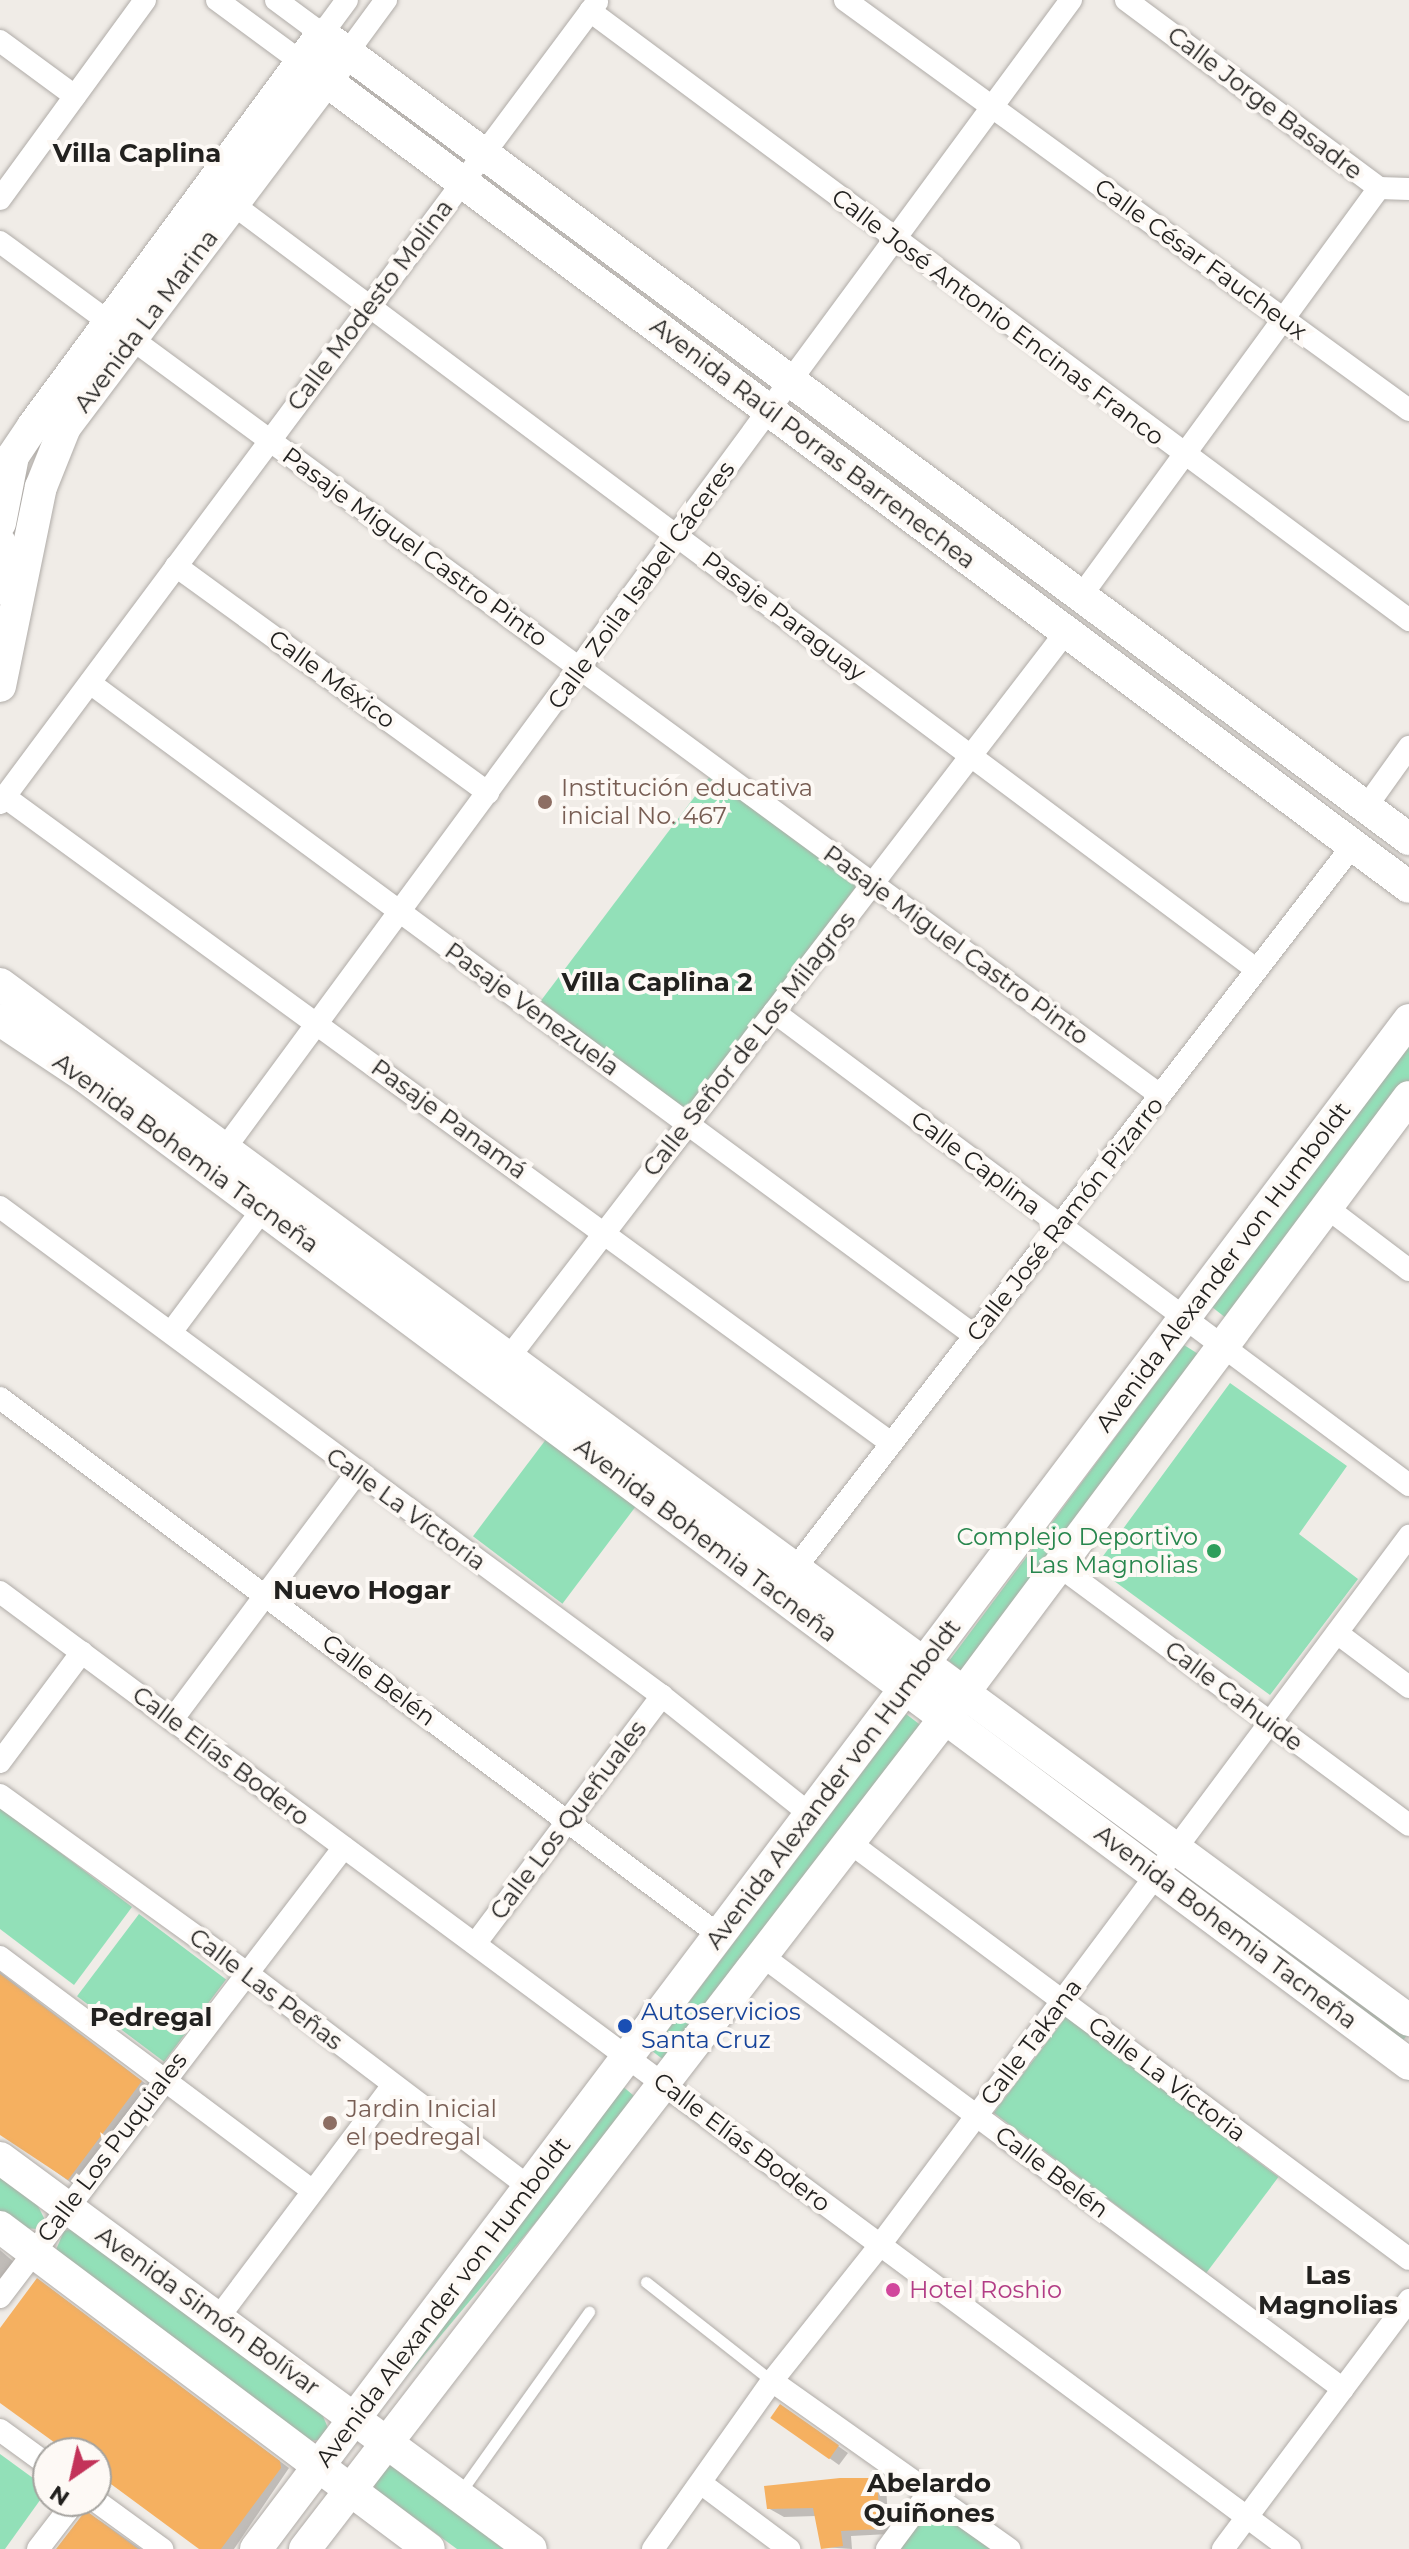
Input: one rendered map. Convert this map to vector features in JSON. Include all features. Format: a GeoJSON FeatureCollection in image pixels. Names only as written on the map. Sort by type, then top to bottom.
{"type":"FeatureCollection","features":[{"type":"Feature","properties":{"kind":"street"},"geometry":{"type":"LineString","coordinates":[[0,199],[145,0]]}},
{"type":"Feature","properties":{"kind":"street","name":"Avenida Raúl Porras Barrenechea"},"geometry":{"type":"LineString","coordinates":[[217,0],[1409,887]]}},
{"type":"Feature","properties":{"kind":"street","name":"Avenida Raúl Porras Barrenechea"},"geometry":{"type":"LineString","coordinates":[[276,0],[1409,839]]}},
{"type":"Feature","properties":{"kind":"street","name":"Avenida La Marina"},"geometry":{"type":"LineString","coordinates":[[335,43],[347,0]]}},
{"type":"Feature","properties":{"kind":"street","name":"Avenida La Marina"},"geometry":{"type":"LineString","coordinates":[[0,686],[6,567],[65,427],[122,331],[335,43],[386,0]]}},
{"type":"Feature","properties":{"kind":"street","name":"Calle Zoila Isabel Cáceres"},"geometry":{"type":"LineString","coordinates":[[218,1158],[1071,0]]}},
{"type":"Feature","properties":{"kind":"street","name":"Calle Jorge Basadre"},"geometry":{"type":"LineString","coordinates":[[1126,0],[1379,188],[1409,189]]}},
{"type":"Feature","properties":{"kind":"street","name":"Calle César Faucheux"},"geometry":{"type":"LineString","coordinates":[[853,2],[1282,320],[1409,410]]}},
{"type":"Feature","properties":{"kind":"street","name":"Calle Modesto Molina"},"geometry":{"type":"LineString","coordinates":[[2,800],[594,6]]}},
{"type":"Feature","properties":{"kind":"street","name":"Calle José Antonio Encinas Franco"},"geometry":{"type":"LineString","coordinates":[[594,6],[1183,456],[1409,620]]}},
{"type":"Feature","properties":{"kind":"street"},"geometry":{"type":"LineString","coordinates":[[0,41],[75,96]]}},
{"type":"Feature","properties":{"kind":"street","name":"Avenida La Marina"},"geometry":{"type":"LineString","coordinates":[[0,523],[13,456],[234,205],[314,72]]}},
{"type":"Feature","properties":{"kind":"street"},"geometry":{"type":"LineString","coordinates":[[1081,596],[1379,188]]}},
{"type":"Feature","properties":{"kind":"street","name":"Pasaje Paraguay"},"geometry":{"type":"LineString","coordinates":[[234,205],[1257,970]]}},
{"type":"Feature","properties":{"kind":"street","name":"Pasaje Miguel Castro Pinto"},"geometry":{"type":"LineString","coordinates":[[0,242],[1160,1095]]}},
{"type":"Feature","properties":{"kind":"street","name":"Calle México"},"geometry":{"type":"LineString","coordinates":[[176,566],[488,793]]}},
{"type":"Feature","properties":{"kind":"street","name":"Calle Señor de Los Milagros"},"geometry":{"type":"LineString","coordinates":[[500,1368],[1066,632]]}},
{"type":"Feature","properties":{"kind":"street","name":"Pasaje Venezuela"},"geometry":{"type":"LineString","coordinates":[[90,683],[975,1336]]}},
{"type":"Feature","properties":{"kind":"street"},"geometry":{"type":"LineString","coordinates":[[1366,807],[1409,747]]}},
{"type":"Feature","properties":{"kind":"street","name":"Pasaje Panamá"},"geometry":{"type":"LineString","coordinates":[[2,800],[605,1231],[891,1443]]}},
{"type":"Feature","properties":{"kind":"street","name":"Calle José Ramón Pizarro"},"geometry":{"type":"LineString","coordinates":[[786,1580],[1353,845]]}},
{"type":"Feature","properties":{"kind":"street","name":"Avenida Bohemia Tacneña"},"geometry":{"type":"LineString","coordinates":[[0,984],[218,1158],[786,1580],[905,1688],[1409,2064]]}},
{"type":"Feature","properties":{"kind":"street","name":"Calle Caplina"},"geometry":{"type":"LineString","coordinates":[[774,1012],[1409,1485]]}},
{"type":"Feature","properties":{"kind":"street","name":"Avenida Bohemia Tacneña"},"geometry":{"type":"LineString","coordinates":[[0,1020],[218,1158],[263,1209],[500,1368]]}},
{"type":"Feature","properties":{"kind":"street","name":"Avenida Alexander von Humboldt"},"geometry":{"type":"LineString","coordinates":[[256,2549],[1409,1020]]}},
{"type":"Feature","properties":{"kind":"street","name":"Avenida Alexander von Humboldt"},"geometry":{"type":"LineString","coordinates":[[305,2549],[945,1718],[1409,1097]]}},
{"type":"Feature","properties":{"kind":"street","name":"Calle La Victoria"},"geometry":{"type":"LineString","coordinates":[[0,1207],[172,1331],[357,1473],[662,1696],[810,1814]]}},
{"type":"Feature","properties":{"kind":"street"},"geometry":{"type":"LineString","coordinates":[[1326,1207],[1409,1270]]}},
{"type":"Feature","properties":{"kind":"street"},"geometry":{"type":"LineString","coordinates":[[172,1331],[263,1209]]}},
{"type":"Feature","properties":{"kind":"street","name":"Calle Belén"},"geometry":{"type":"LineString","coordinates":[[0,1398],[719,1935]]}},
{"type":"Feature","properties":{"kind":"street"},"geometry":{"type":"LineString","coordinates":[[172,1720],[357,1473]]}},
{"type":"Feature","properties":{"kind":"street","name":"Calle Takana"},"geometry":{"type":"LineString","coordinates":[[653,2549],[702,2484],[772,2381],[880,2245],[1409,1536]]}},
{"type":"Feature","properties":{"kind":"street","name":"Calle Cahuide"},"geometry":{"type":"LineString","coordinates":[[1059,1566],[1409,1825]]}},
{"type":"Feature","properties":{"kind":"street","name":"Avenida Bohemia Tacneña"},"geometry":{"type":"LineString","coordinates":[[786,1580],[924,1662],[1409,2020]]}},
{"type":"Feature","properties":{"kind":"street","name":"Calle Elías Bodero"},"geometry":{"type":"LineString","coordinates":[[0,1592],[1290,2549]]}},
{"type":"Feature","properties":{"kind":"street"},"geometry":{"type":"LineString","coordinates":[[1337,1633],[1409,1687]]}},
{"type":"Feature","properties":{"kind":"street"},"geometry":{"type":"LineString","coordinates":[[0,1762],[82,1652]]}},
{"type":"Feature","properties":{"kind":"street","name":"Calle Los Queñuales"},"geometry":{"type":"LineString","coordinates":[[475,1944],[662,1696]]}},
{"type":"Feature","properties":{"kind":"street","name":"Calle Las Peñas"},"geometry":{"type":"LineString","coordinates":[[0,1795],[247,1973],[529,2187]]}},
{"type":"Feature","properties":{"kind":"street","name":"Calle La Victoria"},"geometry":{"type":"LineString","coordinates":[[849,1842],[1409,2259]]}},
{"type":"Feature","properties":{"kind":"street","name":"Calle Los Puquiales"},"geometry":{"type":"LineString","coordinates":[[0,2297],[165,2076],[344,1847]]}},
{"type":"Feature","properties":{"kind":"street","name":"Calle Belén"},"geometry":{"type":"LineString","coordinates":[[761,1955],[1343,2389]]}},
{"type":"Feature","properties":{"kind":"street"},"geometry":{"type":"LineString","coordinates":[[0,1957],[165,2076],[312,2190]]}},
{"type":"Feature","properties":{"kind":"street"},"geometry":{"type":"LineString","coordinates":[[218,2318],[393,2085]]}},
{"type":"Feature","properties":{"kind":"street","name":"Avenida Simón Bolívar"},"geometry":{"type":"LineString","coordinates":[[0,2158],[531,2549]]}},
{"type":"Feature","properties":{"kind":"street"},"geometry":{"type":"LineString","coordinates":[[0,2227],[429,2549]]}},
{"type":"Feature","properties":{"kind":"street"},"geometry":{"type":"LineString","coordinates":[[1223,2549],[1409,2300]]}},
{"type":"Feature","properties":{"kind":"street"},"geometry":{"type":"LineString","coordinates":[[772,2381],[1009,2549]]}},
{"type":"Feature","properties":{"kind":"street"},"geometry":{"type":"LineString","coordinates":[[0,2430],[32,2453]]}},
{"type":"Feature","properties":{"kind":"street"},"geometry":{"type":"LineString","coordinates":[[702,2484],[789,2549]]}},
{"type":"Feature","properties":{"kind":"street"},"geometry":{"type":"LineString","coordinates":[[887,2549],[930,2491]]}},
{"type":"Feature","properties":{"kind":"street"},"geometry":{"type":"LineString","coordinates":[[112,2513],[162,2549]]}},
{"type":"Feature","properties":{"kind":"street"},"geometry":{"type":"LineString","coordinates":[[38,2549],[63,2517]]}},
{"type":"Feature","properties":{"kind":"lane"},"geometry":{"type":"LineString","coordinates":[[646,2282],[772,2381]]}},
{"type":"Feature","properties":{"kind":"lane"},"geometry":{"type":"LineString","coordinates":[[458,2495],[589,2312]]}},
{"type":"Feature","properties":{"kind":"green space"},"geometry":{"type":"Polygon","coordinates":[[[714,771],[860,881],[687,1111],[541,1001],[714,771]]]}},
{"type":"Feature","properties":{"kind":"green space"},"geometry":{"type":"Polygon","coordinates":[[[1409,1044],[1409,1081],[1231,1322],[1212,1307],[1409,1044]]]}},
{"type":"Feature","properties":{"kind":"green space"},"geometry":{"type":"Polygon","coordinates":[[[1184,1345],[1203,1357],[963,1673],[949,1661],[1184,1345]]]}},
{"type":"Feature","properties":{"kind":"green space","name":"Complejo Deportivo Las Magnolias"},"geometry":{"type":"Polygon","coordinates":[[[1230,1383],[1347,1466],[1299,1534],[1358,1579],[1270,1695],[1095,1567],[1230,1383]]]}},
{"type":"Feature","properties":{"kind":"green space"},"geometry":{"type":"Polygon","coordinates":[[[547,1438],[636,1505],[562,1604],[473,1536],[547,1438]]]}},
{"type":"Feature","properties":{"kind":"green space"},"geometry":{"type":"Polygon","coordinates":[[[906,1714],[923,1727],[669,2064],[652,2051],[906,1714]]]}},
{"type":"Feature","properties":{"kind":"green space"},"geometry":{"type":"Polygon","coordinates":[[[0,1807],[132,1907],[74,1985],[0,1929],[0,1807]]]}},
{"type":"Feature","properties":{"kind":"green space"},"geometry":{"type":"Polygon","coordinates":[[[1185,1871],[1408,2033],[1400,2045],[1177,1882],[1185,1871]]]}},
{"type":"Feature","properties":{"kind":"green space"},"geometry":{"type":"Polygon","coordinates":[[[139,1914],[226,1980],[164,2062],[77,1996],[139,1914]]]}},
{"type":"Feature","properties":{"kind":"green space"},"geometry":{"type":"Polygon","coordinates":[[[1066,2017],[1278,2177],[1206,2273],[994,2113],[1066,2017]]]}},
{"type":"Feature","properties":{"kind":"green space"},"geometry":{"type":"Polygon","coordinates":[[[621,2085],[639,2100],[370,2420],[352,2405],[621,2085]]]}},
{"type":"Feature","properties":{"kind":"green space"},"geometry":{"type":"Polygon","coordinates":[[[0,2175],[36,2202],[45,2220],[37,2229],[21,2228],[0,2211],[0,2175]]]}},
{"type":"Feature","properties":{"kind":"green space"},"geometry":{"type":"Polygon","coordinates":[[[76,2228],[322,2414],[328,2428],[319,2440],[309,2441],[55,2252],[64,2231],[76,2228]]]}},
{"type":"Feature","properties":{"kind":"green space"},"geometry":{"type":"Polygon","coordinates":[[[0,2454],[32,2477],[32,2511],[5,2549],[0,2549],[0,2454]]]}},
{"type":"Feature","properties":{"kind":"green space"},"geometry":{"type":"Polygon","coordinates":[[[381,2465],[393,2465],[507,2549],[457,2549],[375,2489],[373,2476],[381,2465]]]}},
{"type":"Feature","properties":{"kind":"green space"},"geometry":{"type":"Polygon","coordinates":[[[927,2503],[990,2549],[894,2549],[927,2503]]]}},
{"type":"Feature","properties":{"kind":"building"},"geometry":{"type":"Polygon","coordinates":[[[0,1974],[142,2081],[68,2180],[0,2135],[0,1974]]]}},
{"type":"Feature","properties":{"kind":"building"},"geometry":{"type":"Polygon","coordinates":[[[37,2278],[280,2461],[281,2468],[221,2549],[199,2549],[112,2485],[112,2437],[47,2437],[0,2403],[0,2328],[37,2278]]]}},
{"type":"Feature","properties":{"kind":"building"},"geometry":{"type":"Polygon","coordinates":[[[780,2404],[839,2445],[829,2459],[770,2418],[780,2404]]]}},
{"type":"Feature","properties":{"kind":"building"},"geometry":{"type":"Polygon","coordinates":[[[840,2478],[877,2478],[880,2529],[841,2531],[843,2546],[821,2549],[813,2508],[767,2509],[764,2486],[840,2478]]]}},
{"type":"Feature","properties":{"kind":"building"},"geometry":{"type":"Polygon","coordinates":[[[81,2517],[95,2517],[138,2549],[56,2549],[81,2517]]]}},
{"type":"Feature","properties":{"kind":"place","name":"Institución educativa inicial No. 467"},"geometry":{"type":"Point","coordinates":[545,802]}},
{"type":"Feature","properties":{"kind":"place","name":"Complejo Deportivo Las Magnolias"},"geometry":{"type":"Point","coordinates":[1214,1551]}},
{"type":"Feature","properties":{"kind":"place","name":"Autoservicios Santa Cruz"},"geometry":{"type":"Point","coordinates":[625,2026]}},
{"type":"Feature","properties":{"kind":"place","name":"Jardin Inicial el pedregal"},"geometry":{"type":"Point","coordinates":[330,2123]}},
{"type":"Feature","properties":{"kind":"place","name":"Hotel Roshio"},"geometry":{"type":"Point","coordinates":[893,2290]}},
{"type":"Feature","properties":{"kind":"district","name":"Villa Caplina"},"geometry":{"type":"Point","coordinates":[137,154]}},
{"type":"Feature","properties":{"kind":"district","name":"Villa Caplina 2"},"geometry":{"type":"Point","coordinates":[657,983]}},
{"type":"Feature","properties":{"kind":"district","name":"Nuevo Hogar"},"geometry":{"type":"Point","coordinates":[362,1591]}},
{"type":"Feature","properties":{"kind":"district","name":"Pedregal"},"geometry":{"type":"Point","coordinates":[151,2018]}},
{"type":"Feature","properties":{"kind":"district","name":"Las Magnolias"},"geometry":{"type":"Point","coordinates":[1328,2291]}},
{"type":"Feature","properties":{"kind":"district","name":"Abelardo Quiñones"},"geometry":{"type":"Point","coordinates":[929,2499]}}]}
